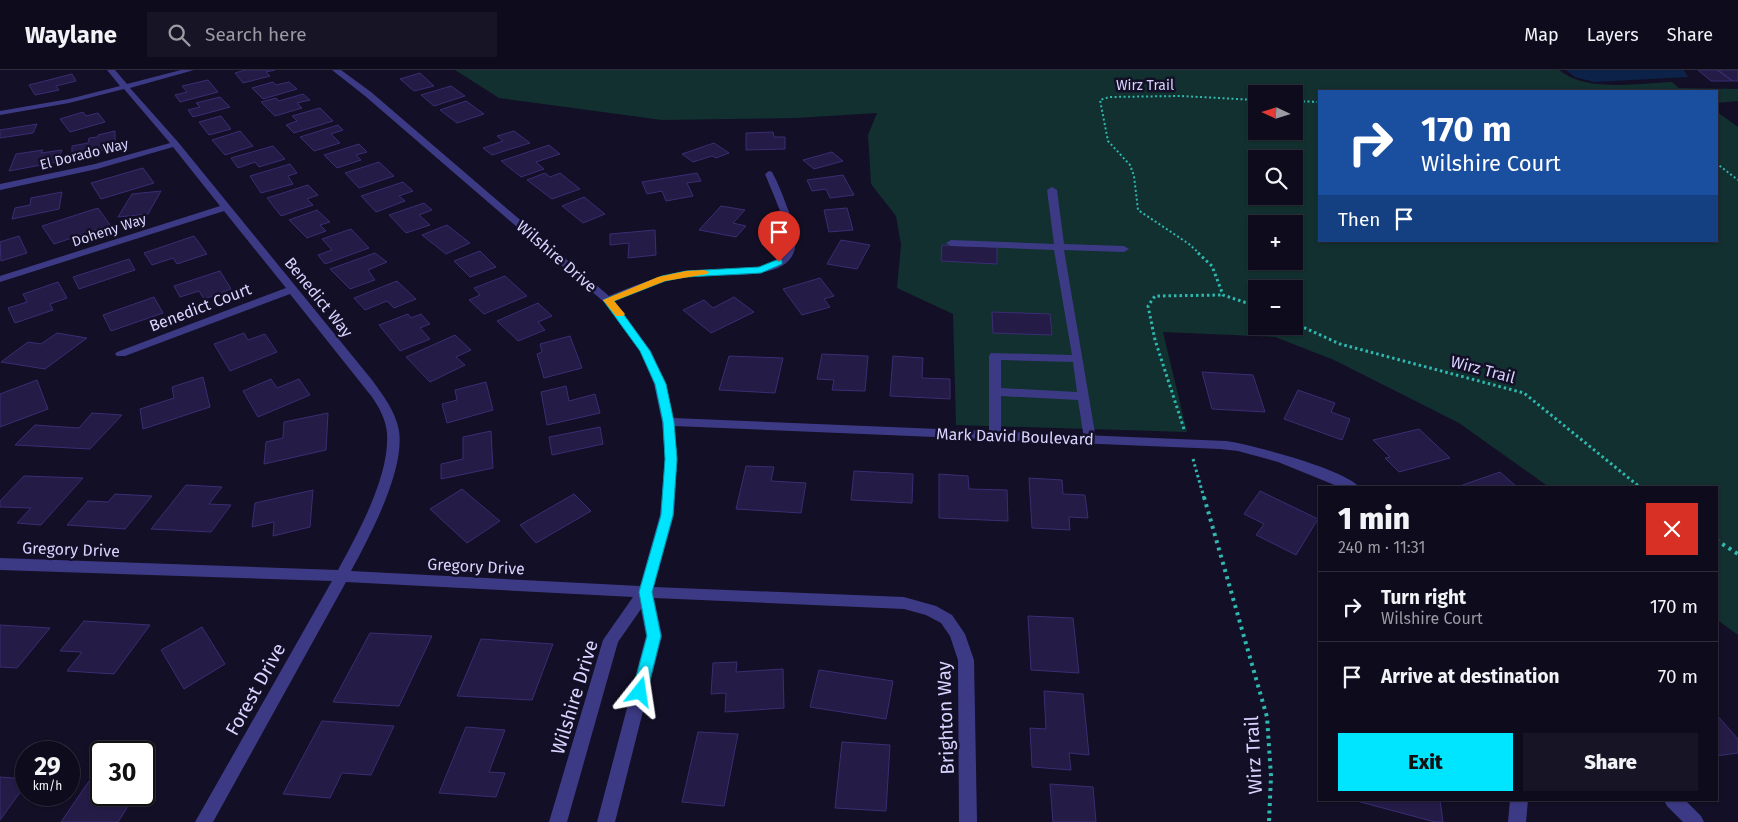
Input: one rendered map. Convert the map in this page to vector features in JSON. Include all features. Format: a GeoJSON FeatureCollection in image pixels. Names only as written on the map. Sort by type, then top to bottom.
{"type":"FeatureCollection","features":[{"type":"Feature","properties":{"kind":"street","name":"Benedict Way"},"geometry":{"type":"LineString","coordinates":[[111,70],[175,144],[368,383],[384,406],[393,433],[390,466],[376,504],[342,576]]}},
{"type":"Feature","properties":{"kind":"street"},"geometry":{"type":"LineString","coordinates":[[0,113],[69,101],[190,70]]}},
{"type":"Feature","properties":{"kind":"street","name":"Wilshire Drive"},"geometry":{"type":"LineString","coordinates":[[336,70],[368,94],[608,300],[627,323],[645,351],[660,384],[668,422],[671,459],[667,515],[645,592],[611,640],[558,822]]}},
{"type":"Feature","properties":{"kind":"street","name":"El Dorado Way"},"geometry":{"type":"LineString","coordinates":[[0,187],[97,166],[175,144]]}},
{"type":"Feature","properties":{"kind":"street"},"geometry":{"type":"LineString","coordinates":[[608,300],[662,279],[678,276],[761,270],[779,262],[790,251],[792,238],[769,174]]}},
{"type":"Feature","properties":{"kind":"street"},"geometry":{"type":"LineString","coordinates":[[1052,190],[1059,247],[1090,439]]}},
{"type":"Feature","properties":{"kind":"street","name":"Doheny Way"},"geometry":{"type":"LineString","coordinates":[[0,279],[226,207]]}},
{"type":"Feature","properties":{"kind":"street"},"geometry":{"type":"LineString","coordinates":[[951,243],[1124,249]]}},
{"type":"Feature","properties":{"kind":"street","name":"Benedict Court"},"geometry":{"type":"LineString","coordinates":[[121,354],[291,290]]}},
{"type":"Feature","properties":{"kind":"street"},"geometry":{"type":"LineString","coordinates":[[995,435],[995,356],[1078,360]]}},
{"type":"Feature","properties":{"kind":"street"},"geometry":{"type":"LineString","coordinates":[[995,392],[1083,396]]}},
{"type":"Feature","properties":{"kind":"street","name":"Mark David Boulevard"},"geometry":{"type":"LineString","coordinates":[[668,422],[1188,443],[1236,447],[1284,458],[1318,470],[1350,486]]}},
{"type":"Feature","properties":{"kind":"street","name":"Gregory Drive"},"geometry":{"type":"LineString","coordinates":[[0,564],[342,576],[645,592],[904,602],[926,608],[947,617]]}},
{"type":"Feature","properties":{"kind":"street","name":"Forest Drive"},"geometry":{"type":"LineString","coordinates":[[204,822],[342,576]]}},
{"type":"Feature","properties":{"kind":"street","name":"Wilshire Drive"},"geometry":{"type":"LineString","coordinates":[[606,822],[654,636],[645,592]]}},
{"type":"Feature","properties":{"kind":"street","name":"Brighton Way"},"geometry":{"type":"LineString","coordinates":[[947,617],[958,634],[966,660],[968,822]]}},
{"type":"Feature","properties":{"kind":"street"},"geometry":{"type":"LineString","coordinates":[[1517,822],[1519,801]]}},
{"type":"Feature","properties":{"kind":"street"},"geometry":{"type":"LineString","coordinates":[[1674,801],[1695,822]]}},
{"type":"Feature","properties":{"kind":"path","name":"Wirz Trail"},"geometry":{"type":"LineString","coordinates":[[1223,295],[1212,266],[1188,244],[1138,210],[1134,176],[1130,166],[1108,141],[1100,100],[1109,97],[1181,96],[1248,100]]}},
{"type":"Feature","properties":{"kind":"path"},"geometry":{"type":"LineString","coordinates":[[1303,101],[1318,102]]}},
{"type":"Feature","properties":{"kind":"path"},"geometry":{"type":"LineString","coordinates":[[1718,165],[1738,180]]}},
{"type":"Feature","properties":{"kind":"path"},"geometry":{"type":"LineString","coordinates":[[1185,432],[1155,340],[1148,306],[1155,296],[1223,295],[1248,303]]}},
{"type":"Feature","properties":{"kind":"path","name":"Wirz Trail"},"geometry":{"type":"LineString","coordinates":[[1303,327],[1340,344],[1524,393],[1639,486]]}},
{"type":"Feature","properties":{"kind":"path","name":"Wirz Trail"},"geometry":{"type":"LineString","coordinates":[[1192,456],[1267,718],[1271,776],[1269,822]]}},
{"type":"Feature","properties":{"kind":"path"},"geometry":{"type":"LineString","coordinates":[[1718,541],[1738,554]]}},
{"type":"Feature","properties":{"kind":"green space"},"geometry":{"type":"Polygon","coordinates":[[[455,70],[1559,70],[1570,77],[1598,84],[1629,85],[1672,82],[1679,88],[1738,89],[1738,101],[1718,103],[1718,90],[1318,90],[1318,242],[1718,242],[1718,112],[1738,127],[1738,635],[1718,620],[1718,486],[1548,486],[1459,423],[1334,360],[1275,337],[1163,332],[1187,432],[956,425],[953,314],[897,288],[901,245],[896,216],[871,184],[868,135],[877,113],[796,118],[662,120],[499,98],[455,70]]]}},
{"type":"Feature","properties":{"kind":"water"},"geometry":{"type":"Polygon","coordinates":[[[1566,70],[1684,70],[1688,77],[1594,82],[1575,77],[1566,70]]]}},
{"type":"Feature","properties":{"kind":"building"},"geometry":{"type":"Polygon","coordinates":[[[245,70],[275,70],[266,72],[270,76],[243,83],[235,73],[245,70]]]}},
{"type":"Feature","properties":{"kind":"building"},"geometry":{"type":"Polygon","coordinates":[[[1698,70],[1717,70],[1732,81],[1711,81],[1698,70]]]}},
{"type":"Feature","properties":{"kind":"building"},"geometry":{"type":"Polygon","coordinates":[[[1718,70],[1738,70],[1738,81],[1733,81],[1718,70]]]}},
{"type":"Feature","properties":{"kind":"building"},"geometry":{"type":"Polygon","coordinates":[[[420,73],[434,86],[414,91],[400,79],[420,73]]]}},
{"type":"Feature","properties":{"kind":"building"},"geometry":{"type":"Polygon","coordinates":[[[72,74],[76,81],[56,86],[59,90],[35,95],[29,85],[72,74]]]}},
{"type":"Feature","properties":{"kind":"building"},"geometry":{"type":"Polygon","coordinates":[[[208,80],[218,92],[180,102],[175,95],[187,92],[182,86],[208,80]]]}},
{"type":"Feature","properties":{"kind":"building"},"geometry":{"type":"Polygon","coordinates":[[[273,82],[276,85],[289,82],[297,89],[263,99],[252,88],[273,82]]]}},
{"type":"Feature","properties":{"kind":"building"},"geometry":{"type":"Polygon","coordinates":[[[451,86],[465,96],[434,106],[421,95],[451,86]]]}},
{"type":"Feature","properties":{"kind":"building"},"geometry":{"type":"Polygon","coordinates":[[[303,94],[310,100],[297,103],[302,108],[275,116],[261,102],[276,98],[279,101],[303,94]]]}},
{"type":"Feature","properties":{"kind":"building"},"geometry":{"type":"Polygon","coordinates":[[[220,97],[230,107],[193,117],[188,110],[200,107],[196,103],[220,97]]]}},
{"type":"Feature","properties":{"kind":"building"},"geometry":{"type":"Polygon","coordinates":[[[466,101],[484,114],[457,123],[440,110],[466,101]]]}},
{"type":"Feature","properties":{"kind":"building"},"geometry":{"type":"Polygon","coordinates":[[[320,108],[333,121],[294,133],[286,125],[297,121],[292,116],[320,108]]]}},
{"type":"Feature","properties":{"kind":"building"},"geometry":{"type":"Polygon","coordinates":[[[83,112],[86,116],[98,113],[105,122],[70,132],[60,119],[83,112]]]}},
{"type":"Feature","properties":{"kind":"building"},"geometry":{"type":"Polygon","coordinates":[[[221,116],[231,129],[209,135],[199,122],[221,116]]]}},
{"type":"Feature","properties":{"kind":"building"},"geometry":{"type":"Polygon","coordinates":[[[37,124],[33,133],[0,138],[0,130],[37,124]]]}},
{"type":"Feature","properties":{"kind":"building"},"geometry":{"type":"Polygon","coordinates":[[[338,125],[343,130],[331,134],[340,143],[314,151],[300,137],[338,125]]]}},
{"type":"Feature","properties":{"kind":"building"},"geometry":{"type":"Polygon","coordinates":[[[115,131],[115,148],[72,156],[72,146],[88,143],[89,138],[115,131]]]}},
{"type":"Feature","properties":{"kind":"building"},"geometry":{"type":"Polygon","coordinates":[[[240,131],[253,146],[225,155],[212,140],[240,131]]]}},
{"type":"Feature","properties":{"kind":"building"},"geometry":{"type":"Polygon","coordinates":[[[514,131],[530,143],[492,155],[483,148],[503,141],[497,136],[514,131]]]}},
{"type":"Feature","properties":{"kind":"building"},"geometry":{"type":"Polygon","coordinates":[[[773,132],[774,137],[785,137],[785,149],[746,150],[746,133],[773,132]]]}},
{"type":"Feature","properties":{"kind":"building"},"geometry":{"type":"Polygon","coordinates":[[[714,143],[729,153],[716,158],[712,156],[693,162],[682,154],[714,143]]]}},
{"type":"Feature","properties":{"kind":"building"},"geometry":{"type":"Polygon","coordinates":[[[359,144],[367,152],[356,155],[361,160],[337,168],[324,155],[359,144]]]}},
{"type":"Feature","properties":{"kind":"building"},"geometry":{"type":"Polygon","coordinates":[[[549,145],[560,154],[536,162],[544,169],[521,177],[501,161],[549,145]]]}},
{"type":"Feature","properties":{"kind":"building"},"geometry":{"type":"Polygon","coordinates":[[[273,146],[285,159],[259,167],[255,162],[238,168],[231,158],[273,146]]]}},
{"type":"Feature","properties":{"kind":"building"},"geometry":{"type":"Polygon","coordinates":[[[43,150],[41,153],[62,150],[57,162],[9,171],[16,154],[43,150]]]}},
{"type":"Feature","properties":{"kind":"building"},"geometry":{"type":"Polygon","coordinates":[[[832,152],[843,161],[814,169],[803,160],[832,152]]]}},
{"type":"Feature","properties":{"kind":"building"},"geometry":{"type":"Polygon","coordinates":[[[379,162],[394,176],[359,188],[345,173],[379,162]]]}},
{"type":"Feature","properties":{"kind":"building"},"geometry":{"type":"Polygon","coordinates":[[[290,164],[297,173],[288,176],[293,184],[261,193],[250,176],[290,164]]]}},
{"type":"Feature","properties":{"kind":"building"},"geometry":{"type":"Polygon","coordinates":[[[143,168],[154,183],[101,199],[91,183],[143,168]]]}},
{"type":"Feature","properties":{"kind":"building"},"geometry":{"type":"Polygon","coordinates":[[[545,173],[550,177],[560,173],[580,189],[552,199],[527,180],[545,173]]]}},
{"type":"Feature","properties":{"kind":"building"},"geometry":{"type":"Polygon","coordinates":[[[697,173],[701,181],[687,183],[693,196],[666,201],[662,191],[647,194],[642,182],[697,173]]]}},
{"type":"Feature","properties":{"kind":"building"},"geometry":{"type":"Polygon","coordinates":[[[843,175],[854,195],[830,198],[826,189],[812,191],[807,180],[843,175]]]}},
{"type":"Feature","properties":{"kind":"building"},"geometry":{"type":"Polygon","coordinates":[[[403,182],[413,191],[399,196],[405,201],[376,212],[361,196],[403,182]]]}},
{"type":"Feature","properties":{"kind":"building"},"geometry":{"type":"Polygon","coordinates":[[[308,185],[318,195],[307,199],[313,205],[281,216],[267,198],[308,185]]]}},
{"type":"Feature","properties":{"kind":"building"},"geometry":{"type":"Polygon","coordinates":[[[161,191],[148,214],[118,217],[132,194],[161,191]]]}},
{"type":"Feature","properties":{"kind":"building"},"geometry":{"type":"Polygon","coordinates":[[[62,192],[59,209],[12,219],[15,208],[30,205],[31,198],[62,192]]]}},
{"type":"Feature","properties":{"kind":"building"},"geometry":{"type":"Polygon","coordinates":[[[584,197],[605,214],[583,223],[562,206],[584,197]]]}},
{"type":"Feature","properties":{"kind":"building"},"geometry":{"type":"Polygon","coordinates":[[[424,203],[432,210],[419,215],[430,225],[406,233],[389,215],[424,203]]]}},
{"type":"Feature","properties":{"kind":"building"},"geometry":{"type":"Polygon","coordinates":[[[721,206],[745,210],[733,223],[746,226],[736,237],[699,230],[721,206]]]}},
{"type":"Feature","properties":{"kind":"building"},"geometry":{"type":"Polygon","coordinates":[[[98,208],[110,225],[54,244],[42,226],[98,208]]]}},
{"type":"Feature","properties":{"kind":"building"},"geometry":{"type":"Polygon","coordinates":[[[847,208],[853,230],[829,232],[824,210],[847,208]]]}},
{"type":"Feature","properties":{"kind":"building"},"geometry":{"type":"Polygon","coordinates":[[[317,210],[330,222],[320,225],[326,231],[307,238],[289,220],[317,210]]]}},
{"type":"Feature","properties":{"kind":"building"},"geometry":{"type":"Polygon","coordinates":[[[447,225],[470,243],[446,254],[422,235],[447,225]]]}},
{"type":"Feature","properties":{"kind":"building"},"geometry":{"type":"Polygon","coordinates":[[[351,229],[369,248],[325,264],[318,255],[332,250],[322,239],[351,229]]]}},
{"type":"Feature","properties":{"kind":"building"},"geometry":{"type":"Polygon","coordinates":[[[655,230],[656,255],[628,258],[629,243],[610,245],[610,234],[655,230]]]}},
{"type":"Feature","properties":{"kind":"building"},"geometry":{"type":"Polygon","coordinates":[[[19,236],[27,253],[1,261],[0,242],[19,236]]]}},
{"type":"Feature","properties":{"kind":"building"},"geometry":{"type":"Polygon","coordinates":[[[194,236],[207,254],[177,264],[173,258],[152,265],[144,253],[194,236]]]}},
{"type":"Feature","properties":{"kind":"building"},"geometry":{"type":"Polygon","coordinates":[[[841,240],[870,245],[857,269],[827,264],[841,240]]]}},
{"type":"Feature","properties":{"kind":"building"},"geometry":{"type":"Polygon","coordinates":[[[942,245],[997,247],[997,264],[941,261],[942,245]]]}},
{"type":"Feature","properties":{"kind":"building"},"geometry":{"type":"Polygon","coordinates":[[[480,251],[496,267],[470,277],[454,261],[480,251]]]}},
{"type":"Feature","properties":{"kind":"building"},"geometry":{"type":"Polygon","coordinates":[[[375,253],[387,262],[368,270],[375,280],[350,289],[330,269],[375,253]]]}},
{"type":"Feature","properties":{"kind":"building"},"geometry":{"type":"Polygon","coordinates":[[[129,259],[135,270],[79,289],[73,277],[129,259]]]}},
{"type":"Feature","properties":{"kind":"building"},"geometry":{"type":"Polygon","coordinates":[[[220,271],[231,289],[204,299],[199,291],[180,297],[174,286],[220,271]]]}},
{"type":"Feature","properties":{"kind":"building"},"geometry":{"type":"Polygon","coordinates":[[[505,276],[527,296],[484,314],[469,300],[480,295],[474,288],[505,276]]]}},
{"type":"Feature","properties":{"kind":"building"},"geometry":{"type":"Polygon","coordinates":[[[820,278],[834,296],[824,299],[830,307],[802,315],[783,289],[820,278]]]}},
{"type":"Feature","properties":{"kind":"building"},"geometry":{"type":"Polygon","coordinates":[[[397,281],[416,299],[394,308],[387,301],[365,310],[354,298],[397,281]]]}},
{"type":"Feature","properties":{"kind":"building"},"geometry":{"type":"Polygon","coordinates":[[[58,282],[67,298],[50,304],[53,310],[15,323],[8,308],[27,302],[23,294],[58,282]]]}},
{"type":"Feature","properties":{"kind":"building"},"geometry":{"type":"Polygon","coordinates":[[[154,297],[163,313],[111,331],[103,315],[154,297]]]}},
{"type":"Feature","properties":{"kind":"building"},"geometry":{"type":"Polygon","coordinates":[[[734,297],[754,312],[711,333],[683,310],[704,300],[713,308],[734,297]]]}},
{"type":"Feature","properties":{"kind":"building"},"geometry":{"type":"Polygon","coordinates":[[[538,303],[552,316],[538,322],[545,330],[518,341],[497,321],[538,303]]]}},
{"type":"Feature","properties":{"kind":"building"},"geometry":{"type":"Polygon","coordinates":[[[992,312],[1050,314],[1052,335],[993,333],[992,312]]]}},
{"type":"Feature","properties":{"kind":"building"},"geometry":{"type":"Polygon","coordinates":[[[408,314],[411,318],[421,314],[430,324],[420,328],[430,339],[400,351],[379,325],[408,314]]]}},
{"type":"Feature","properties":{"kind":"building"},"geometry":{"type":"Polygon","coordinates":[[[57,333],[87,338],[45,369],[1,362],[28,342],[41,344],[57,333]]]}},
{"type":"Feature","properties":{"kind":"building"},"geometry":{"type":"Polygon","coordinates":[[[244,333],[248,340],[265,334],[277,352],[230,371],[214,344],[244,333]]]}},
{"type":"Feature","properties":{"kind":"building"},"geometry":{"type":"Polygon","coordinates":[[[455,335],[471,350],[456,357],[465,365],[430,382],[406,357],[455,335]]]}},
{"type":"Feature","properties":{"kind":"building"},"geometry":{"type":"Polygon","coordinates":[[[570,336],[582,368],[544,378],[537,354],[542,352],[540,344],[570,336]]]}},
{"type":"Feature","properties":{"kind":"building"},"geometry":{"type":"Polygon","coordinates":[[[822,354],[868,356],[865,391],[832,390],[834,380],[817,379],[822,354]]]}},
{"type":"Feature","properties":{"kind":"building"},"geometry":{"type":"Polygon","coordinates":[[[729,356],[783,358],[775,393],[719,390],[729,356]]]}},
{"type":"Feature","properties":{"kind":"building"},"geometry":{"type":"Polygon","coordinates":[[[893,356],[923,358],[922,378],[950,379],[950,399],[890,396],[893,356]]]}},
{"type":"Feature","properties":{"kind":"building"},"geometry":{"type":"Polygon","coordinates":[[[1202,372],[1253,375],[1265,412],[1212,409],[1202,372]]]}},
{"type":"Feature","properties":{"kind":"building"},"geometry":{"type":"Polygon","coordinates":[[[203,377],[210,407],[143,429],[140,409],[174,398],[172,387],[203,377]]]}},
{"type":"Feature","properties":{"kind":"building"},"geometry":{"type":"Polygon","coordinates":[[[271,379],[277,388],[299,379],[310,395],[258,417],[243,391],[271,379]]]}},
{"type":"Feature","properties":{"kind":"building"},"geometry":{"type":"Polygon","coordinates":[[[37,380],[48,409],[0,427],[0,394],[37,380]]]}},
{"type":"Feature","properties":{"kind":"building"},"geometry":{"type":"Polygon","coordinates":[[[486,382],[493,410],[447,423],[442,404],[457,400],[455,390],[486,382]]]}},
{"type":"Feature","properties":{"kind":"building"},"geometry":{"type":"Polygon","coordinates":[[[566,386],[569,401],[595,394],[600,413],[547,425],[541,392],[566,386]]]}},
{"type":"Feature","properties":{"kind":"building"},"geometry":{"type":"Polygon","coordinates":[[[1298,390],[1335,403],[1331,412],[1350,419],[1342,440],[1284,419],[1298,390]]]}},
{"type":"Feature","properties":{"kind":"building"},"geometry":{"type":"Polygon","coordinates":[[[92,413],[122,415],[90,449],[15,445],[35,425],[79,428],[92,413]]]}},
{"type":"Feature","properties":{"kind":"building"},"geometry":{"type":"Polygon","coordinates":[[[328,413],[326,450],[264,464],[266,442],[283,438],[284,422],[328,413]]]}},
{"type":"Feature","properties":{"kind":"building"},"geometry":{"type":"Polygon","coordinates":[[[600,427],[603,444],[552,455],[549,437],[600,427]]]}},
{"type":"Feature","properties":{"kind":"building"},"geometry":{"type":"Polygon","coordinates":[[[1419,429],[1450,458],[1399,472],[1385,458],[1390,457],[1373,440],[1419,429]]]}},
{"type":"Feature","properties":{"kind":"building"},"geometry":{"type":"Polygon","coordinates":[[[491,431],[493,468],[441,479],[441,464],[463,459],[463,437],[491,431]]]}},
{"type":"Feature","properties":{"kind":"building"},"geometry":{"type":"Polygon","coordinates":[[[746,466],[774,467],[771,481],[806,483],[801,513],[736,509],[746,466]]]}},
{"type":"Feature","properties":{"kind":"building"},"geometry":{"type":"Polygon","coordinates":[[[854,471],[913,474],[912,503],[851,500],[854,471]]]}},
{"type":"Feature","properties":{"kind":"building"},"geometry":{"type":"Polygon","coordinates":[[[1500,472],[1516,486],[1460,486],[1500,472]]]}},
{"type":"Feature","properties":{"kind":"building"},"geometry":{"type":"Polygon","coordinates":[[[939,474],[968,476],[969,489],[1007,490],[1008,521],[939,518],[939,474]]]}},
{"type":"Feature","properties":{"kind":"building"},"geometry":{"type":"Polygon","coordinates":[[[24,476],[83,478],[41,525],[17,523],[31,508],[0,507],[0,501],[24,476]]]}},
{"type":"Feature","properties":{"kind":"building"},"geometry":{"type":"Polygon","coordinates":[[[1029,478],[1062,480],[1063,494],[1085,495],[1088,518],[1069,517],[1070,530],[1032,528],[1029,478]]]}},
{"type":"Feature","properties":{"kind":"building"},"geometry":{"type":"Polygon","coordinates":[[[186,485],[222,487],[209,504],[231,505],[211,532],[151,529],[186,485]]]}},
{"type":"Feature","properties":{"kind":"building"},"geometry":{"type":"Polygon","coordinates":[[[462,489],[500,521],[467,543],[430,509],[462,489]]]}},
{"type":"Feature","properties":{"kind":"building"},"geometry":{"type":"Polygon","coordinates":[[[313,490],[310,527],[273,536],[274,522],[252,527],[255,503],[313,490]]]}},
{"type":"Feature","properties":{"kind":"building"},"geometry":{"type":"Polygon","coordinates":[[[1260,491],[1318,519],[1296,555],[1256,535],[1264,524],[1244,514],[1260,491]]]}},
{"type":"Feature","properties":{"kind":"building"},"geometry":{"type":"Polygon","coordinates":[[[115,494],[152,496],[125,529],[67,525],[88,501],[108,502],[115,494]]]}},
{"type":"Feature","properties":{"kind":"building"},"geometry":{"type":"Polygon","coordinates":[[[574,494],[591,511],[536,543],[520,525],[574,494]]]}},
{"type":"Feature","properties":{"kind":"building"},"geometry":{"type":"Polygon","coordinates":[[[1028,616],[1073,618],[1079,673],[1031,670],[1028,616]]]}},
{"type":"Feature","properties":{"kind":"building"},"geometry":{"type":"Polygon","coordinates":[[[84,621],[150,625],[114,674],[67,671],[82,652],[60,651],[84,621]]]}},
{"type":"Feature","properties":{"kind":"building"},"geometry":{"type":"Polygon","coordinates":[[[0,625],[50,628],[17,668],[0,667],[0,625]]]}},
{"type":"Feature","properties":{"kind":"building"},"geometry":{"type":"Polygon","coordinates":[[[202,627],[225,664],[184,689],[161,650],[202,627]]]}},
{"type":"Feature","properties":{"kind":"building"},"geometry":{"type":"Polygon","coordinates":[[[370,633],[432,636],[399,706],[333,702],[370,633]]]}},
{"type":"Feature","properties":{"kind":"building"},"geometry":{"type":"Polygon","coordinates":[[[481,639],[553,644],[532,700],[457,696],[481,639]]]}},
{"type":"Feature","properties":{"kind":"building"},"geometry":{"type":"Polygon","coordinates":[[[737,662],[736,672],[783,669],[784,708],[725,712],[726,693],[711,694],[713,663],[737,662]]]}},
{"type":"Feature","properties":{"kind":"building"},"geometry":{"type":"Polygon","coordinates":[[[819,670],[893,681],[886,719],[810,707],[819,670]]]}},
{"type":"Feature","properties":{"kind":"building"},"geometry":{"type":"Polygon","coordinates":[[[1044,691],[1083,694],[1089,755],[1069,753],[1071,770],[1032,767],[1030,728],[1046,729],[1044,691]]]}},
{"type":"Feature","properties":{"kind":"building"},"geometry":{"type":"Polygon","coordinates":[[[1718,716],[1738,739],[1738,753],[1718,756],[1718,716]]]}},
{"type":"Feature","properties":{"kind":"building"},"geometry":{"type":"Polygon","coordinates":[[[322,721],[394,726],[371,775],[342,773],[330,798],[283,794],[322,721]]]}},
{"type":"Feature","properties":{"kind":"building"},"geometry":{"type":"Polygon","coordinates":[[[466,727],[505,730],[489,772],[505,773],[496,797],[439,793],[466,727]]]}},
{"type":"Feature","properties":{"kind":"building"},"geometry":{"type":"Polygon","coordinates":[[[698,732],[738,734],[724,806],[682,802],[698,732]]]}},
{"type":"Feature","properties":{"kind":"building"},"geometry":{"type":"Polygon","coordinates":[[[842,742],[890,745],[886,811],[835,808],[842,742]]]}},
{"type":"Feature","properties":{"kind":"building"},"geometry":{"type":"Polygon","coordinates":[[[0,777],[15,778],[15,799],[0,820],[0,777]]]}},
{"type":"Feature","properties":{"kind":"building"},"geometry":{"type":"Polygon","coordinates":[[[90,780],[90,806],[128,806],[118,822],[61,822],[72,806],[80,806],[80,794],[90,780]]]}},
{"type":"Feature","properties":{"kind":"building"},"geometry":{"type":"Polygon","coordinates":[[[1050,784],[1093,787],[1096,822],[1053,822],[1050,784]]]}},
{"type":"Feature","properties":{"kind":"building"},"geometry":{"type":"Polygon","coordinates":[[[1357,801],[1440,801],[1443,822],[1435,822],[1357,801]]]}},
{"type":"Feature","properties":{"kind":"slow traffic"},"geometry":{"type":"LineString","coordinates":[[620,314],[608,300],[662,279],[704,272]]}},
{"type":"Feature","properties":{"kind":"route"},"geometry":{"type":"LineString","coordinates":[[640,692],[654,636],[645,592],[667,515],[671,459],[668,422],[660,384],[645,351],[627,323],[608,300],[662,279],[686,274],[761,270],[779,262]]}}]}
